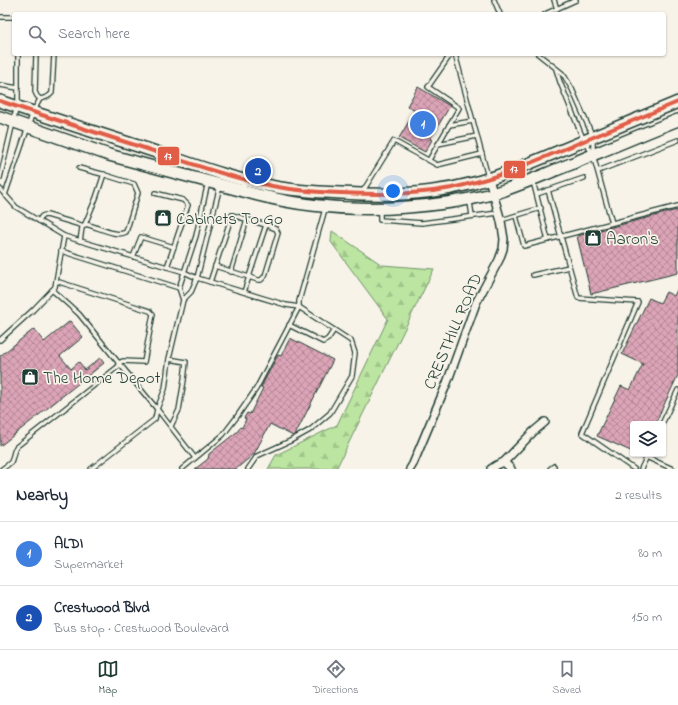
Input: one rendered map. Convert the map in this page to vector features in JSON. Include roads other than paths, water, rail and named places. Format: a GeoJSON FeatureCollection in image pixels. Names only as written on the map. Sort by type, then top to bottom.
{"type":"FeatureCollection","features":[{"type":"Feature","properties":{"kind":"main road"},"geometry":{"type":"LineString","coordinates":[[0,101],[211,170],[259,183],[292,190],[381,195],[430,192],[469,185],[489,179],[678,102]]}},
{"type":"Feature","properties":{"kind":"main road"},"geometry":{"type":"LineString","coordinates":[[607,149],[632,134],[678,112]]}},
{"type":"Feature","properties":{"kind":"main road"},"geometry":{"type":"LineString","coordinates":[[0,116],[109,155],[280,201],[326,208],[380,209],[446,203],[492,194],[533,180],[678,120]]}},
{"type":"Feature","properties":{"kind":"main road"},"geometry":{"type":"LineString","coordinates":[[380,209],[381,195]]}},
{"type":"Feature","properties":{"kind":"street","name":"CRESTHILL ROAD"},"geometry":{"type":"LineString","coordinates":[[410,469],[447,383],[476,303],[500,260],[503,249],[504,239],[501,221],[492,194],[489,179]]}},
{"type":"Feature","properties":{"kind":"street"},"geometry":{"type":"LineString","coordinates":[[491,469],[504,462],[533,432],[545,422]]}},
{"type":"Feature","properties":{"kind":"street"},"geometry":{"type":"LineString","coordinates":[[504,462],[511,469]]}},
{"type":"Feature","properties":{"kind":"lane"},"geometry":{"type":"LineString","coordinates":[[494,0],[499,12]]}},
{"type":"Feature","properties":{"kind":"lane"},"geometry":{"type":"LineString","coordinates":[[554,0],[557,9]]}},
{"type":"Feature","properties":{"kind":"lane"},"geometry":{"type":"LineString","coordinates":[[550,12],[576,0]]}},
{"type":"Feature","properties":{"kind":"lane"},"geometry":{"type":"LineString","coordinates":[[0,17],[12,17]]}},
{"type":"Feature","properties":{"kind":"lane"},"geometry":{"type":"LineString","coordinates":[[0,178],[17,107],[18,56]]}},
{"type":"Feature","properties":{"kind":"lane"},"geometry":{"type":"LineString","coordinates":[[36,56],[35,92],[40,99]]}},
{"type":"Feature","properties":{"kind":"lane"},"geometry":{"type":"LineString","coordinates":[[40,99],[50,96],[52,93],[54,56]]}},
{"type":"Feature","properties":{"kind":"lane"},"geometry":{"type":"LineString","coordinates":[[429,160],[459,108],[428,87],[450,56]]}},
{"type":"Feature","properties":{"kind":"lane"},"geometry":{"type":"LineString","coordinates":[[456,56],[489,179]]}},
{"type":"Feature","properties":{"kind":"lane"},"geometry":{"type":"LineString","coordinates":[[540,56],[565,77],[572,89],[598,171],[612,223]]}},
{"type":"Feature","properties":{"kind":"lane"},"geometry":{"type":"LineString","coordinates":[[556,69],[560,82],[588,139],[593,155]]}},
{"type":"Feature","properties":{"kind":"lane"},"geometry":{"type":"LineString","coordinates":[[0,85],[18,88]]}},
{"type":"Feature","properties":{"kind":"lane"},"geometry":{"type":"LineString","coordinates":[[5,195],[28,126],[40,99]]}},
{"type":"Feature","properties":{"kind":"lane"},"geometry":{"type":"LineString","coordinates":[[449,126],[473,121]]}},
{"type":"Feature","properties":{"kind":"lane"},"geometry":{"type":"LineString","coordinates":[[438,144],[477,136]]}},
{"type":"Feature","properties":{"kind":"lane"},"geometry":{"type":"LineString","coordinates":[[598,171],[678,140]]}},
{"type":"Feature","properties":{"kind":"lane"},"geometry":{"type":"LineString","coordinates":[[361,194],[394,141],[437,165],[482,154]]}},
{"type":"Feature","properties":{"kind":"lane"},"geometry":{"type":"LineString","coordinates":[[39,221],[42,215],[47,215],[84,225],[93,225],[105,231],[122,235],[126,232],[138,193],[134,184],[104,174],[79,168]]}},
{"type":"Feature","properties":{"kind":"lane"},"geometry":{"type":"LineString","coordinates":[[183,300],[179,288],[196,236],[211,170]]}},
{"type":"Feature","properties":{"kind":"lane"},"geometry":{"type":"LineString","coordinates":[[80,241],[84,225],[96,198],[104,174]]}},
{"type":"Feature","properties":{"kind":"lane"},"geometry":{"type":"LineString","coordinates":[[91,469],[155,419],[157,409],[165,389],[169,359],[183,300],[190,292],[197,278],[224,174]]}},
{"type":"Feature","properties":{"kind":"lane"},"geometry":{"type":"LineString","coordinates":[[537,194],[584,178]]}},
{"type":"Feature","properties":{"kind":"lane"},"geometry":{"type":"LineString","coordinates":[[533,180],[548,240]]}},
{"type":"Feature","properties":{"kind":"lane"},"geometry":{"type":"LineString","coordinates":[[0,189],[16,207],[64,236],[184,272],[210,282],[299,307],[351,341],[355,353],[352,376],[330,413],[310,430],[257,456],[248,469]]}},
{"type":"Feature","properties":{"kind":"lane"},"geometry":{"type":"LineString","coordinates":[[548,190],[578,298],[638,302],[582,433],[634,469]]}},
{"type":"Feature","properties":{"kind":"lane"},"geometry":{"type":"LineString","coordinates":[[155,193],[183,200],[188,205],[167,267]]}},
{"type":"Feature","properties":{"kind":"lane"},"geometry":{"type":"LineString","coordinates":[[470,199],[472,216]]}},
{"type":"Feature","properties":{"kind":"lane"},"geometry":{"type":"LineString","coordinates":[[516,216],[524,246],[678,206]]}},
{"type":"Feature","properties":{"kind":"lane"},"geometry":{"type":"LineString","coordinates":[[182,469],[223,435],[256,389],[299,307],[299,301],[326,208]]}},
{"type":"Feature","properties":{"kind":"lane"},"geometry":{"type":"LineString","coordinates":[[501,221],[541,208]]}},
{"type":"Feature","properties":{"kind":"lane"},"geometry":{"type":"LineString","coordinates":[[380,209],[380,220],[422,223],[498,213]]}},
{"type":"Feature","properties":{"kind":"lane"},"geometry":{"type":"LineString","coordinates":[[210,282],[215,266],[232,215],[266,225],[276,229],[278,232],[265,276],[261,280],[249,278],[215,266]]}},
{"type":"Feature","properties":{"kind":"lane"},"geometry":{"type":"LineString","coordinates":[[231,272],[247,219]]}},
{"type":"Feature","properties":{"kind":"lane"},"geometry":{"type":"LineString","coordinates":[[244,292],[266,225]]}},
{"type":"Feature","properties":{"kind":"lane"},"geometry":{"type":"LineString","coordinates":[[0,340],[33,310],[55,287],[64,236]]}},
{"type":"Feature","properties":{"kind":"lane"},"geometry":{"type":"LineString","coordinates":[[133,257],[141,237],[174,247]]}},
{"type":"Feature","properties":{"kind":"lane"},"geometry":{"type":"LineString","coordinates":[[61,250],[179,288]]}},
{"type":"Feature","properties":{"kind":"lane"},"geometry":{"type":"LineString","coordinates":[[533,275],[569,267]]}},
{"type":"Feature","properties":{"kind":"lane"},"geometry":{"type":"LineString","coordinates":[[2,469],[10,463],[16,447],[119,364],[123,361],[144,362],[153,314],[150,311],[56,281]]}},
{"type":"Feature","properties":{"kind":"lane"},"geometry":{"type":"LineString","coordinates":[[52,290],[80,314],[119,364],[171,426],[195,458]]}},
{"type":"Feature","properties":{"kind":"lane"},"geometry":{"type":"LineString","coordinates":[[289,325],[323,342],[328,339],[334,330]]}},
{"type":"Feature","properties":{"kind":"lane"},"geometry":{"type":"LineString","coordinates":[[169,359],[186,362],[179,410],[171,426]]}},
{"type":"Feature","properties":{"kind":"lane"},"geometry":{"type":"LineString","coordinates":[[663,421],[678,390]]}},
{"type":"Feature","properties":{"kind":"lane"},"geometry":{"type":"LineString","coordinates":[[640,469],[646,457]]}},
{"type":"Feature","properties":{"kind":"lane"},"geometry":{"type":"LineString","coordinates":[[649,457],[673,469]]}},
{"type":"Feature","properties":{"kind":"lane"},"geometry":{"type":"LineString","coordinates":[[550,469],[554,466]]}},
{"type":"Feature","properties":{"kind":"place","name":"ALDI"},"geometry":{"type":"Point","coordinates":[423,124]}},
{"type":"Feature","properties":{"kind":"place","name":"Crestwood Blvd"},"geometry":{"type":"Point","coordinates":[258,171]}},
{"type":"Feature","properties":{"kind":"place","name":"Cabinets To Go"},"geometry":{"type":"Point","coordinates":[163,218]}},
{"type":"Feature","properties":{"kind":"place","name":"Aaron's"},"geometry":{"type":"Point","coordinates":[593,238]}},
{"type":"Feature","properties":{"kind":"place","name":"The Home Depot"},"geometry":{"type":"Point","coordinates":[30,377]}}]}
